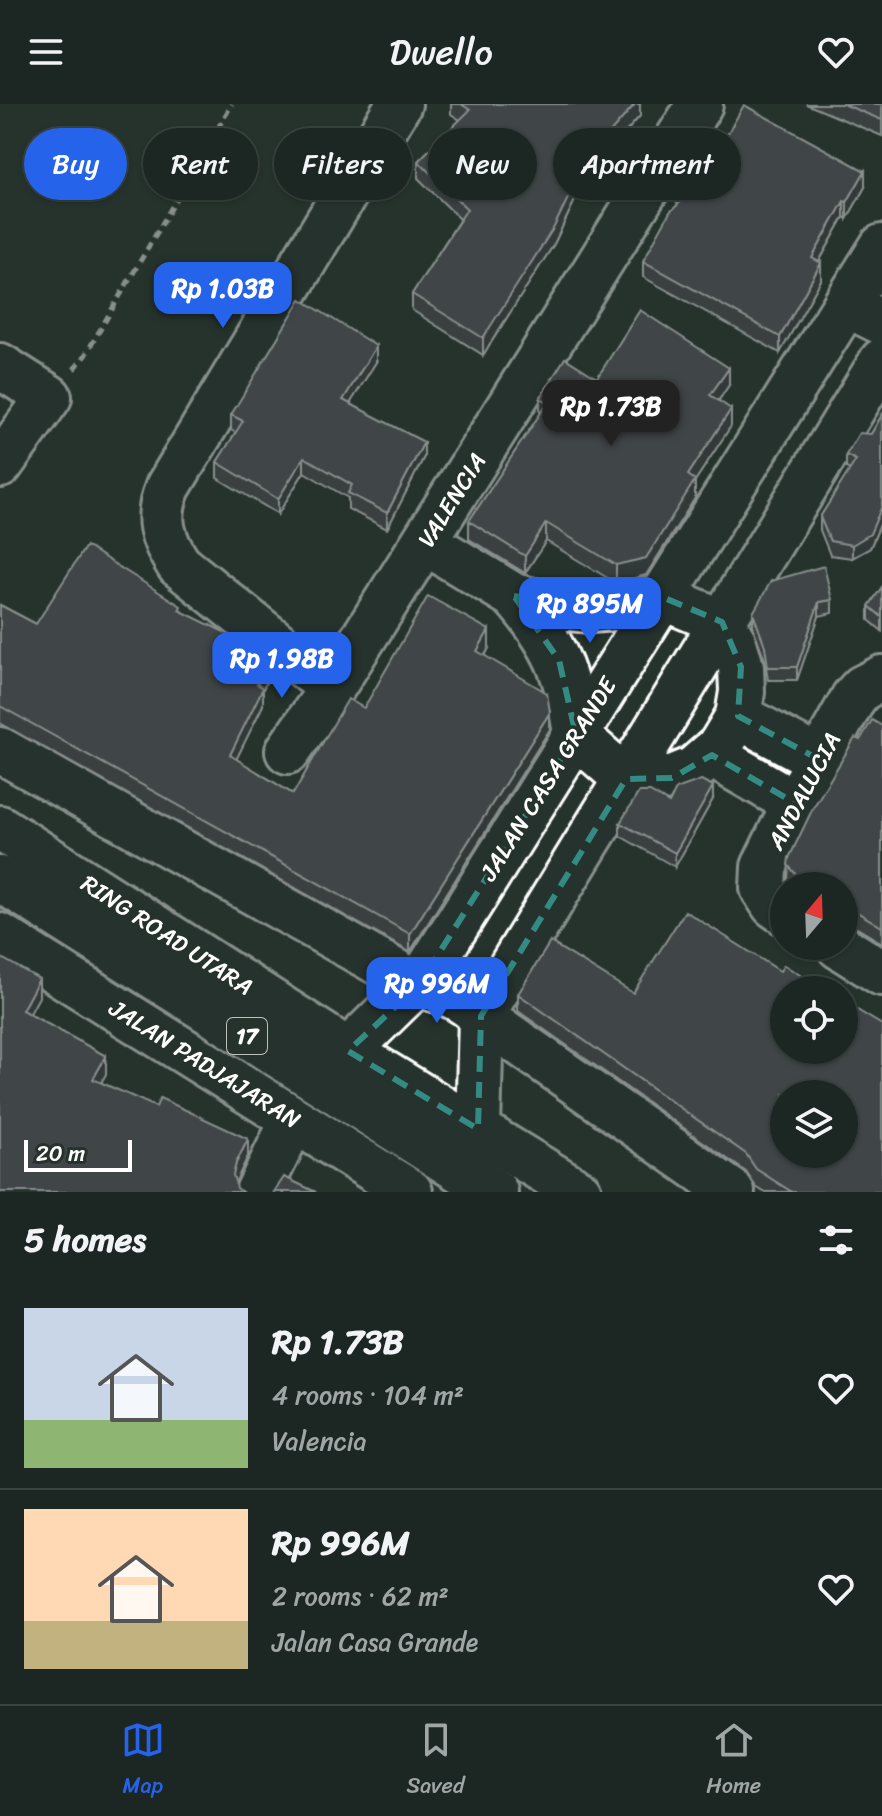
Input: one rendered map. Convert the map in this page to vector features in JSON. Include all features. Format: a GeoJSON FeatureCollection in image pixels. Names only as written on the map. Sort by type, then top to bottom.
{"type":"FeatureCollection","features":[{"type":"Feature","properties":{"kind":"main road"},"geometry":{"type":"LineString","coordinates":[[332,688],[179,565],[166,544],[160,525],[162,507],[168,487],[399,104]]}},
{"type":"Feature","properties":{"kind":"main road","name":"VALENCIA"},"geometry":{"type":"LineString","coordinates":[[288,751],[425,542],[700,104]]}},
{"type":"Feature","properties":{"kind":"main road","name":"JALAN CASA GRANDE"},"geometry":{"type":"LineString","coordinates":[[348,1051],[419,985],[662,597],[864,313],[882,247]]}},
{"type":"Feature","properties":{"kind":"main road"},"geometry":{"type":"LineString","coordinates":[[478,1129],[481,1016],[882,361]]}},
{"type":"Feature","properties":{"kind":"main road"},"geometry":{"type":"LineString","coordinates":[[0,366],[49,397],[0,465]]}},
{"type":"Feature","properties":{"kind":"main road"},"geometry":{"type":"LineString","coordinates":[[425,542],[514,596],[551,606],[589,610],[626,607],[662,597],[722,622],[734,643],[741,667],[742,692],[738,716],[712,755],[694,769],[672,778],[649,781],[626,779],[576,735],[571,696],[559,660],[540,626],[514,596]]}},
{"type":"Feature","properties":{"kind":"main road","name":"ANDALUCIA"},"geometry":{"type":"LineString","coordinates":[[770,900],[762,877],[764,867],[795,803],[854,697],[862,688],[882,678]]}},
{"type":"Feature","properties":{"kind":"main road"},"geometry":{"type":"LineString","coordinates":[[738,716],[820,760]]}},
{"type":"Feature","properties":{"kind":"main road"},"geometry":{"type":"LineString","coordinates":[[0,750],[419,985],[446,991],[466,1002],[481,1016],[732,1192]]}},
{"type":"Feature","properties":{"kind":"main road"},"geometry":{"type":"LineString","coordinates":[[712,755],[795,803]]}},
{"type":"Feature","properties":{"kind":"main road","name":"RING ROAD UTARA"},"geometry":{"type":"LineString","coordinates":[[0,828],[202,982],[348,1051],[579,1192]]}},
{"type":"Feature","properties":{"kind":"main road","name":"JALAN PADJAJARAN"},"geometry":{"type":"LineString","coordinates":[[0,879],[202,982],[495,1192]]}},
{"type":"Feature","properties":{"kind":"main road","name":"JALAN PADJAJARAN"},"geometry":{"type":"LineString","coordinates":[[0,936],[74,994],[410,1192]]}},
{"type":"Feature","properties":{"kind":"main road"},"geometry":{"type":"LineString","coordinates":[[0,958],[74,994],[284,1139],[367,1192]]}},
{"type":"Feature","properties":{"kind":"main road"},"geometry":{"type":"LineString","coordinates":[[858,958],[882,973]]}},
{"type":"Feature","properties":{"kind":"main road"},"geometry":{"type":"LineString","coordinates":[[258,1192],[284,1139]]}},
{"type":"Feature","properties":{"kind":"path"},"geometry":{"type":"LineString","coordinates":[[49,397],[83,359],[232,104]]}},
{"type":"Feature","properties":{"kind":"highlighted area"},"geometry":{"type":"Polygon","coordinates":[[[514,596],[589,610],[662,597],[722,622],[741,667],[738,716],[820,760],[795,803],[712,755],[672,778],[626,779],[481,1016],[478,1129],[348,1051],[419,985],[576,735],[559,660],[514,596]]]}},
{"type":"Feature","properties":{"kind":"building"},"geometry":{"type":"Polygon","coordinates":[[[461,104],[635,104],[614,128],[553,128],[553,200],[567,200],[554,227],[483,338],[412,294],[467,209],[458,200],[537,200],[537,128],[452,128],[470,110],[461,104]]]}},
{"type":"Feature","properties":{"kind":"building"},"geometry":{"type":"Polygon","coordinates":[[[843,104],[882,104],[882,120],[843,104]]]}},
{"type":"Feature","properties":{"kind":"building"},"geometry":{"type":"Polygon","coordinates":[[[744,105],[865,171],[812,258],[821,263],[780,337],[643,261],[670,212],[683,200],[741,200],[741,128],[731,128],[744,105]]]}},
{"type":"Feature","properties":{"kind":"building"},"geometry":{"type":"Polygon","coordinates":[[[428,151],[428,171],[418,161],[428,151]]]}},
{"type":"Feature","properties":{"kind":"building"},"geometry":{"type":"Polygon","coordinates":[[[301,299],[376,346],[343,400],[424,442],[387,513],[348,493],[352,485],[304,457],[278,499],[217,462],[243,421],[231,415],[301,299]]]}},
{"type":"Feature","properties":{"kind":"building"},"geometry":{"type":"Polygon","coordinates":[[[640,310],[729,368],[710,395],[731,409],[688,475],[695,480],[646,558],[616,565],[546,523],[525,556],[469,521],[548,402],[540,398],[565,358],[597,378],[640,310]]]}},
{"type":"Feature","properties":{"kind":"building"},"geometry":{"type":"Polygon","coordinates":[[[882,415],[882,506],[870,534],[852,545],[830,541],[820,517],[856,460],[846,455],[859,433],[871,434],[882,415]]]}},
{"type":"Feature","properties":{"kind":"building"},"geometry":{"type":"Polygon","coordinates":[[[86,546],[181,606],[179,610],[271,655],[257,684],[263,688],[230,755],[293,794],[348,699],[364,708],[428,596],[489,630],[477,651],[547,693],[550,712],[410,934],[0,706],[0,605],[36,624],[86,546]]]}},
{"type":"Feature","properties":{"kind":"building"},"geometry":{"type":"Polygon","coordinates":[[[824,566],[832,600],[819,602],[797,667],[768,667],[765,646],[753,613],[771,581],[824,566]]]}},
{"type":"Feature","properties":{"kind":"building"},"geometry":{"type":"Polygon","coordinates":[[[882,587],[882,617],[869,606],[882,587]]]}},
{"type":"Feature","properties":{"kind":"building"},"geometry":{"type":"Polygon","coordinates":[[[872,720],[882,726],[882,927],[858,913],[858,872],[794,872],[788,865],[813,808],[855,738],[860,740],[872,720]]]}},
{"type":"Feature","properties":{"kind":"building"},"geometry":{"type":"Polygon","coordinates":[[[701,780],[713,786],[675,853],[620,823],[639,792],[650,792],[669,803],[676,789],[701,780]]]}},
{"type":"Feature","properties":{"kind":"building"},"geometry":{"type":"Polygon","coordinates":[[[685,911],[780,971],[784,965],[802,976],[770,976],[770,1064],[858,1064],[858,1010],[882,1025],[882,1192],[792,1192],[756,1169],[746,1154],[518,994],[550,942],[633,993],[685,911]]]}},
{"type":"Feature","properties":{"kind":"building"},"geometry":{"type":"Polygon","coordinates":[[[0,957],[39,979],[22,1010],[106,1056],[93,1079],[156,1107],[160,1098],[248,1139],[233,1175],[237,1188],[242,1192],[0,1192],[0,957]]]}},
{"type":"Feature","properties":{"kind":"building"},"geometry":{"type":"Polygon","coordinates":[[[284,1177],[316,1192],[274,1192],[284,1177]]]}}]}
